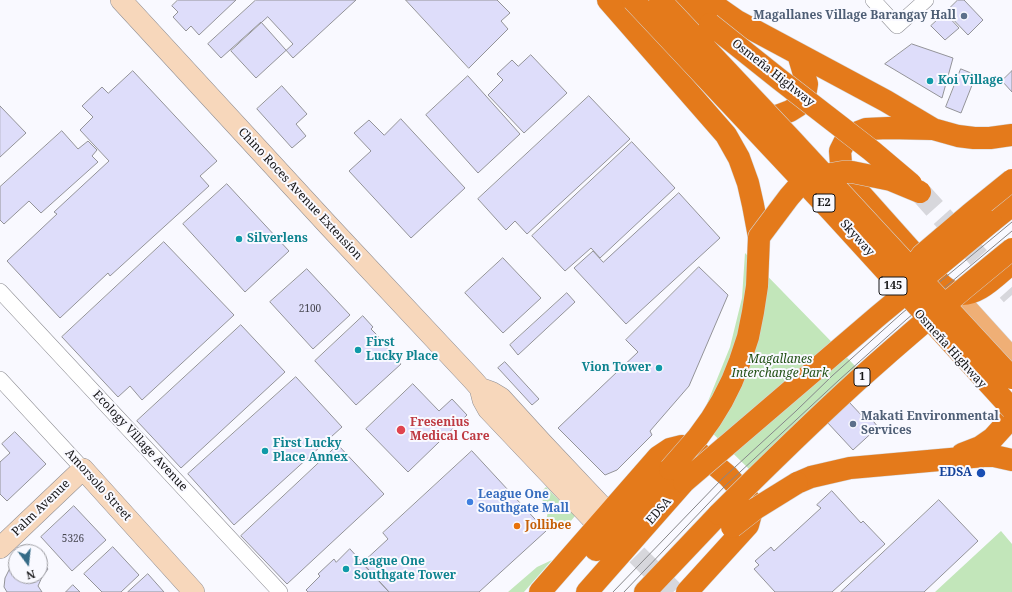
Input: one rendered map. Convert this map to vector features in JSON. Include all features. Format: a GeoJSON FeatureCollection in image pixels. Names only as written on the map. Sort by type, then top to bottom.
{"type":"FeatureCollection","features":[{"type":"Feature","properties":{"kind":"highway"},"geometry":{"type":"LineString","coordinates":[[608,0],[719,111],[776,116],[790,111],[798,106],[805,96],[807,84],[798,54]]}},
{"type":"Feature","properties":{"kind":"highway"},"geometry":{"type":"LineString","coordinates":[[560,592],[581,566],[677,476],[698,437],[711,419],[729,388],[748,336],[757,286],[759,236],[752,198],[739,158],[726,135],[719,111],[630,0]]}},
{"type":"Feature","properties":{"kind":"highway","name":"Skyway"},"geometry":{"type":"LineString","coordinates":[[633,0],[827,206],[1012,409]]}},
{"type":"Feature","properties":{"kind":"highway","name":"Skyway"},"geometry":{"type":"LineString","coordinates":[[660,0],[792,139],[1012,378]]}},
{"type":"Feature","properties":{"kind":"highway","name":"Osmeña Highway"},"geometry":{"type":"LineString","coordinates":[[681,0],[872,151],[920,192],[891,180],[852,172],[825,175],[807,182],[796,189],[759,236]]}},
{"type":"Feature","properties":{"kind":"highway"},"geometry":{"type":"LineString","coordinates":[[707,0],[738,21],[886,101],[933,129]]}},
{"type":"Feature","properties":{"kind":"highway"},"geometry":{"type":"LineString","coordinates":[[753,114],[795,148],[859,192]]}},
{"type":"Feature","properties":{"kind":"highway"},"geometry":{"type":"LineString","coordinates":[[1012,135],[990,138],[974,138],[958,136],[933,129],[866,129],[854,134],[845,141],[840,151],[841,164],[846,174],[859,192],[942,285],[955,293],[964,294],[973,292],[982,288],[1012,263]]}},
{"type":"Feature","properties":{"kind":"highway"},"geometry":{"type":"LineString","coordinates":[[878,316],[922,256],[1012,180]]}},
{"type":"Feature","properties":{"kind":"highway","name":"EDSA"},"geometry":{"type":"LineString","coordinates":[[587,592],[677,476],[878,316],[1012,205]]}},
{"type":"Feature","properties":{"kind":"highway","name":"1"},"geometry":{"type":"LineString","coordinates":[[645,592],[726,520],[809,426],[907,337],[1012,249]]}},
{"type":"Feature","properties":{"kind":"highway"},"geometry":{"type":"LineString","coordinates":[[951,458],[980,447],[993,438],[1012,417]]}},
{"type":"Feature","properties":{"kind":"highway"},"geometry":{"type":"LineString","coordinates":[[540,592],[604,526],[658,457],[670,449],[682,446],[697,452],[728,476],[751,502],[752,510],[748,525],[687,592]]}},
{"type":"Feature","properties":{"kind":"highway"},"geometry":{"type":"LineString","coordinates":[[672,592],[726,520],[755,509],[797,483],[811,477],[850,468],[951,458],[994,456],[1012,460]]}},
{"type":"Feature","properties":{"kind":"main road","name":"Chino Roces Avenue Extension"},"geometry":{"type":"LineString","coordinates":[[121,0],[480,388],[501,398],[604,526]]}},
{"type":"Feature","properties":{"kind":"main road","name":"Osmeña Highway"},"geometry":{"type":"LineString","coordinates":[[719,111],[1012,417]]}},
{"type":"Feature","properties":{"kind":"main road"},"geometry":{"type":"LineString","coordinates":[[942,285],[964,306],[1012,359]]}},
{"type":"Feature","properties":{"kind":"main road","name":"Palm Avenue"},"geometry":{"type":"LineString","coordinates":[[0,548],[83,469]]}},
{"type":"Feature","properties":{"kind":"main road","name":"Amorsolo Street"},"geometry":{"type":"LineString","coordinates":[[83,469],[194,592]]}},
{"type":"Feature","properties":{"kind":"street"},"geometry":{"type":"LineString","coordinates":[[873,0],[898,26],[926,0]]}},
{"type":"Feature","properties":{"kind":"street","name":"Ecology Village Avenue"},"geometry":{"type":"LineString","coordinates":[[0,291],[280,592]]}},
{"type":"Feature","properties":{"kind":"street","name":"Amorsolo Street"},"geometry":{"type":"LineString","coordinates":[[0,379],[83,469]]}},
{"type":"Feature","properties":{"kind":"green space","name":"Magallanes Interchange Park"},"geometry":{"type":"Polygon","coordinates":[[[745,253],[858,369],[750,470],[700,421],[730,347],[742,298],[745,253]]]}},
{"type":"Feature","properties":{"kind":"green space"},"geometry":{"type":"Polygon","coordinates":[[[546,487],[575,516],[565,528],[546,531],[541,526],[548,514],[546,506],[538,495],[546,487]]]}},
{"type":"Feature","properties":{"kind":"green space"},"geometry":{"type":"Polygon","coordinates":[[[1001,531],[1012,544],[1012,592],[935,592],[1001,531]]]}},
{"type":"Feature","properties":{"kind":"green space"},"geometry":{"type":"Polygon","coordinates":[[[552,560],[524,592],[508,592],[537,567],[552,560]]]}},
{"type":"Feature","properties":{"kind":"building"},"geometry":{"type":"Polygon","coordinates":[[[178,0],[236,0],[199,35],[191,26],[186,31],[173,17],[178,12],[172,6],[178,0]]]}},
{"type":"Feature","properties":{"kind":"building"},"geometry":{"type":"Polygon","coordinates":[[[256,0],[356,0],[293,58],[261,22],[221,58],[208,44],[256,0]]]}},
{"type":"Feature","properties":{"kind":"building"},"geometry":{"type":"Polygon","coordinates":[[[406,0],[497,0],[510,13],[501,21],[508,29],[469,68],[406,0]]]}},
{"type":"Feature","properties":{"kind":"building","name":"Magallanes Village Barangay Hall"},"geometry":{"type":"Polygon","coordinates":[[[958,0],[964,0],[983,20],[968,35],[946,12],[958,0]]]}},
{"type":"Feature","properties":{"kind":"building"},"geometry":{"type":"Polygon","coordinates":[[[945,13],[959,28],[945,40],[931,26],[945,13]]]}},
{"type":"Feature","properties":{"kind":"building"},"geometry":{"type":"Polygon","coordinates":[[[268,17],[293,44],[256,78],[231,51],[268,17]]]}},
{"type":"Feature","properties":{"kind":"building","name":"Koi Village"},"geometry":{"type":"Polygon","coordinates":[[[912,44],[953,58],[942,98],[885,64],[912,44]]]}},
{"type":"Feature","properties":{"kind":"building"},"geometry":{"type":"Polygon","coordinates":[[[531,55],[567,93],[524,133],[488,95],[503,80],[497,74],[512,60],[518,66],[531,55]]]}},
{"type":"Feature","properties":{"kind":"building"},"geometry":{"type":"Polygon","coordinates":[[[961,69],[976,75],[961,113],[946,107],[961,69]]]}},
{"type":"Feature","properties":{"kind":"building"},"geometry":{"type":"Polygon","coordinates":[[[133,71],[217,161],[200,176],[209,186],[110,276],[108,273],[60,318],[7,261],[57,214],[54,212],[109,161],[80,130],[93,117],[82,106],[102,87],[108,93],[133,71]]]}},
{"type":"Feature","properties":{"kind":"building"},"geometry":{"type":"Polygon","coordinates":[[[1012,71],[1012,92],[1002,81],[1012,71]]]}},
{"type":"Feature","properties":{"kind":"building"},"geometry":{"type":"Polygon","coordinates":[[[468,76],[520,134],[478,173],[426,115],[468,76]]]}},
{"type":"Feature","properties":{"kind":"building"},"geometry":{"type":"Polygon","coordinates":[[[282,86],[307,114],[296,124],[306,136],[292,148],[257,109],[282,86]]]}},
{"type":"Feature","properties":{"kind":"building"},"geometry":{"type":"Polygon","coordinates":[[[589,96],[630,139],[527,234],[515,221],[506,230],[478,199],[589,96]]]}},
{"type":"Feature","properties":{"kind":"building"},"geometry":{"type":"Polygon","coordinates":[[[0,106],[26,133],[0,157],[0,106]]]}},
{"type":"Feature","properties":{"kind":"building"},"geometry":{"type":"Polygon","coordinates":[[[401,119],[465,188],[411,238],[349,171],[371,151],[354,133],[369,120],[384,135],[401,119]]]}},
{"type":"Feature","properties":{"kind":"building"},"geometry":{"type":"Polygon","coordinates":[[[62,131],[78,149],[88,141],[97,150],[92,156],[98,162],[41,213],[29,201],[4,224],[0,220],[0,187],[62,131]]]}},
{"type":"Feature","properties":{"kind":"building"},"geometry":{"type":"Polygon","coordinates":[[[632,142],[675,188],[600,258],[591,248],[565,271],[532,236],[632,142]]]}},
{"type":"Feature","properties":{"kind":"building"},"geometry":{"type":"Polygon","coordinates":[[[227,184],[289,251],[245,292],[183,224],[227,184]]]}},
{"type":"Feature","properties":{"kind":"building"},"geometry":{"type":"Polygon","coordinates":[[[679,193],[720,238],[626,324],[574,268],[593,251],[603,262],[679,193]]]}},
{"type":"Feature","properties":{"kind":"building"},"geometry":{"type":"Polygon","coordinates":[[[164,242],[234,315],[142,400],[130,386],[118,397],[62,337],[164,242]]]}},
{"type":"Feature","properties":{"kind":"building"},"geometry":{"type":"Polygon","coordinates":[[[503,258],[541,298],[503,333],[465,293],[503,258]]]}},
{"type":"Feature","properties":{"kind":"building","name":"Vion Tower"},"geometry":{"type":"Polygon","coordinates":[[[699,267],[728,295],[689,386],[650,431],[652,435],[617,470],[605,475],[558,428],[638,352],[626,340],[699,267]]]}},
{"type":"Feature","properties":{"kind":"building"},"geometry":{"type":"Polygon","coordinates":[[[307,269],[350,315],[313,349],[270,302],[307,269]]]}},
{"type":"Feature","properties":{"kind":"building"},"geometry":{"type":"Polygon","coordinates":[[[567,293],[575,302],[518,355],[510,345],[567,293]]]}},
{"type":"Feature","properties":{"kind":"building","name":"First Lucky Place"},"geometry":{"type":"Polygon","coordinates":[[[363,316],[373,327],[371,329],[401,364],[356,405],[315,361],[363,316]]]}},
{"type":"Feature","properties":{"kind":"building"},"geometry":{"type":"Polygon","coordinates":[[[241,325],[285,372],[181,468],[137,421],[241,325]]]}},
{"type":"Feature","properties":{"kind":"building"},"geometry":{"type":"Polygon","coordinates":[[[505,362],[539,399],[532,405],[498,368],[505,362]]]}},
{"type":"Feature","properties":{"kind":"building","name":"First Lucky Place Annex"},"geometry":{"type":"Polygon","coordinates":[[[296,377],[342,427],[234,525],[188,474],[296,377]]]}},
{"type":"Feature","properties":{"kind":"building"},"geometry":{"type":"Polygon","coordinates":[[[413,384],[439,411],[452,399],[467,415],[408,472],[366,429],[413,384]]]}},
{"type":"Feature","properties":{"kind":"building","name":"Makati Environmental Services"},"geometry":{"type":"Polygon","coordinates":[[[849,402],[865,419],[869,416],[878,427],[853,450],[827,422],[849,402]]]}},
{"type":"Feature","properties":{"kind":"building"},"geometry":{"type":"Polygon","coordinates":[[[15,432],[46,464],[7,501],[0,494],[0,462],[10,453],[2,444],[15,432]]]}},
{"type":"Feature","properties":{"kind":"building"},"geometry":{"type":"Polygon","coordinates":[[[338,445],[384,494],[287,584],[241,536],[338,445]]]}},
{"type":"Feature","properties":{"kind":"building"},"geometry":{"type":"Polygon","coordinates":[[[472,451],[546,531],[479,592],[389,592],[362,563],[388,539],[383,533],[472,451]]]}},
{"type":"Feature","properties":{"kind":"building"},"geometry":{"type":"Polygon","coordinates":[[[832,491],[861,523],[863,521],[885,544],[832,592],[775,592],[754,569],[759,565],[755,561],[771,547],[774,551],[821,508],[817,505],[832,491]]]}},
{"type":"Feature","properties":{"kind":"building"},"geometry":{"type":"Polygon","coordinates":[[[939,500],[978,541],[924,592],[841,592],[939,500]]]}},
{"type":"Feature","properties":{"kind":"building"},"geometry":{"type":"Polygon","coordinates":[[[74,506],[106,540],[72,571],[41,537],[74,506]]]}},
{"type":"Feature","properties":{"kind":"building"},"geometry":{"type":"Polygon","coordinates":[[[113,547],[139,575],[121,592],[102,592],[84,574],[113,547]]]}},
{"type":"Feature","properties":{"kind":"building","name":"League One Southgate Tower"},"geometry":{"type":"Polygon","coordinates":[[[350,549],[389,592],[308,592],[306,590],[320,576],[318,574],[334,559],[336,562],[350,549]]]}},
{"type":"Feature","properties":{"kind":"building"},"geometry":{"type":"Polygon","coordinates":[[[8,572],[8,584],[39,584],[38,586],[42,592],[7,592],[4,587],[5,578],[8,572]]]}},
{"type":"Feature","properties":{"kind":"building"},"geometry":{"type":"Polygon","coordinates":[[[148,574],[164,592],[128,592],[148,574]]]}},
{"type":"Feature","properties":{"kind":"building"},"geometry":{"type":"Polygon","coordinates":[[[73,585],[80,592],[66,592],[73,585]]]}},
{"type":"Feature","properties":{"kind":"tunnel"},"geometry":{"type":"LineString","coordinates":[[920,192],[1012,295]]}},
{"type":"Feature","properties":{"kind":"tunnel"},"geometry":{"type":"LineString","coordinates":[[615,533],[674,592]]}},
{"type":"Feature","properties":{"kind":"tram line"},"geometry":{"type":"LineString","coordinates":[[613,592],[722,479],[832,376],[901,314],[1012,222]]}},
{"type":"Feature","properties":{"kind":"tram line"},"geometry":{"type":"LineString","coordinates":[[624,592],[726,485],[907,319],[1012,231]]}},
{"type":"Feature","properties":{"kind":"place","name":"Magallanes Village Barangay Hall"},"geometry":{"type":"Point","coordinates":[964,16]}},
{"type":"Feature","properties":{"kind":"place","name":"Koi Village"},"geometry":{"type":"Point","coordinates":[930,81]}},
{"type":"Feature","properties":{"kind":"place","name":"Silverlens"},"geometry":{"type":"Point","coordinates":[239,239]}},
{"type":"Feature","properties":{"kind":"place","name":"First Lucky Place"},"geometry":{"type":"Point","coordinates":[358,350]}},
{"type":"Feature","properties":{"kind":"place","name":"Vion Tower"},"geometry":{"type":"Point","coordinates":[659,368]}},
{"type":"Feature","properties":{"kind":"place","name":"Makati Environmental Services"},"geometry":{"type":"Point","coordinates":[853,424]}},
{"type":"Feature","properties":{"kind":"place","name":"Fresenius Medical Care"},"geometry":{"type":"Point","coordinates":[401,430]}},
{"type":"Feature","properties":{"kind":"place","name":"First Lucky Place Annex"},"geometry":{"type":"Point","coordinates":[265,451]}},
{"type":"Feature","properties":{"kind":"place","name":"EDSA"},"geometry":{"type":"Point","coordinates":[981,473]}},
{"type":"Feature","properties":{"kind":"place","name":"League One Southgate Mall"},"geometry":{"type":"Point","coordinates":[470,502]}},
{"type":"Feature","properties":{"kind":"place","name":"Jollibee"},"geometry":{"type":"Point","coordinates":[517,526]}},
{"type":"Feature","properties":{"kind":"place","name":"League One Southgate Tower"},"geometry":{"type":"Point","coordinates":[346,569]}}]}
